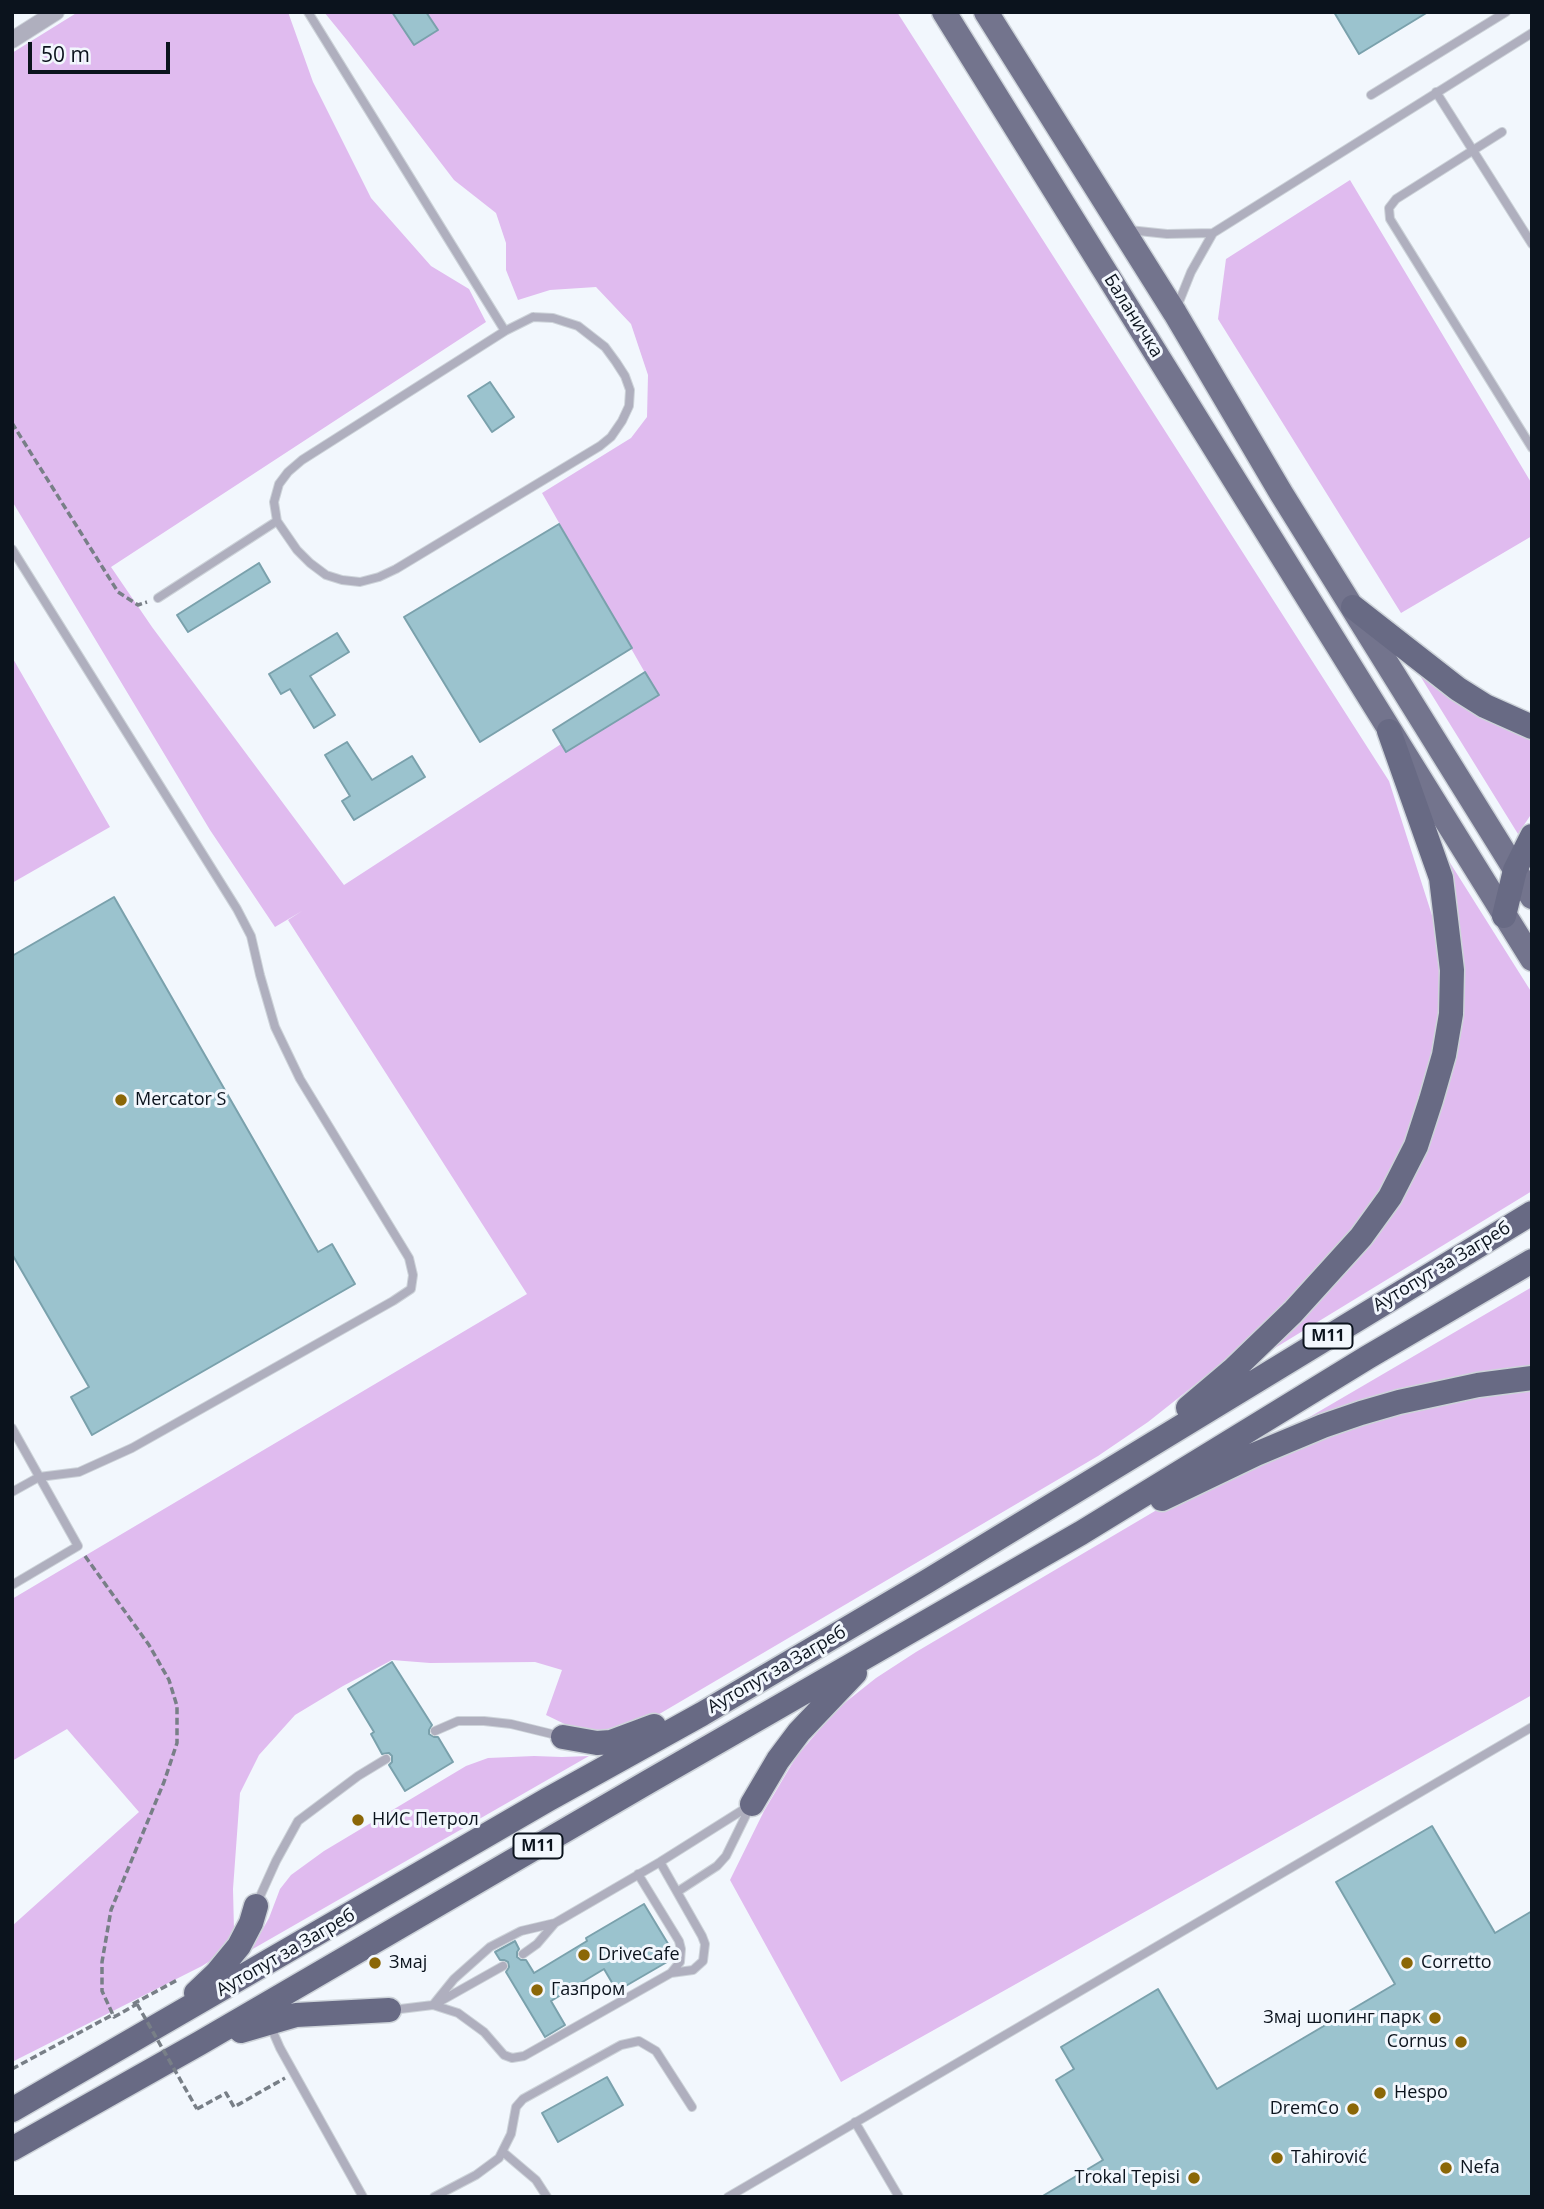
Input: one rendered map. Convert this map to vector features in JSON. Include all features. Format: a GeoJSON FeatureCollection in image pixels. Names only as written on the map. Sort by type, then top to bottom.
{"type":"FeatureCollection","features":[{"type":"Feature","properties":{"kind":"highway"},"geometry":{"type":"LineString","coordinates":[[1353,607],[1458,689],[1485,706],[1532,727]]}},
{"type":"Feature","properties":{"kind":"highway"},"geometry":{"type":"LineString","coordinates":[[1125,1461],[1234,1369],[1331,1272],[1362,1237],[1390,1198],[1416,1146],[1444,1055],[1451,1014],[1452,970],[1441,878],[1389,731]]}},
{"type":"Feature","properties":{"kind":"highway"},"geometry":{"type":"LineString","coordinates":[[1504,916],[1515,870],[1532,836]]}},
{"type":"Feature","properties":{"kind":"highway","name":"Аутопут за Загреб"},"geometry":{"type":"LineString","coordinates":[[12,2110],[547,1800],[702,1714],[926,1582],[1532,1213]]}},
{"type":"Feature","properties":{"kind":"highway","name":"Аутопут за Загреб"},"geometry":{"type":"LineString","coordinates":[[12,2149],[1081,1533],[1368,1357],[1532,1261]]}},
{"type":"Feature","properties":{"kind":"highway"},"geometry":{"type":"LineString","coordinates":[[1081,1533],[1323,1426],[1399,1402],[1478,1384],[1532,1378]]}},
{"type":"Feature","properties":{"kind":"highway"},"geometry":{"type":"LineString","coordinates":[[752,1804],[778,1760],[799,1732],[878,1649]]}},
{"type":"Feature","properties":{"kind":"highway"},"geometry":{"type":"LineString","coordinates":[[563,1737],[597,1743],[611,1742],[650,1727],[702,1714]]}},
{"type":"Feature","properties":{"kind":"highway"},"geometry":{"type":"LineString","coordinates":[[162,2024],[228,1961],[245,1936],[256,1906]]}},
{"type":"Feature","properties":{"kind":"highway"},"geometry":{"type":"LineString","coordinates":[[200,2043],[269,2022],[308,2014],[389,2010]]}},
{"type":"Feature","properties":{"kind":"main road","name":"Баланичка"},"geometry":{"type":"LineString","coordinates":[[944,12],[1532,960]]}},
{"type":"Feature","properties":{"kind":"main road","name":"Баланичка"},"geometry":{"type":"LineString","coordinates":[[986,12],[1175,313],[1281,492],[1532,897]]}},
{"type":"Feature","properties":{"kind":"main road"},"geometry":{"type":"LineString","coordinates":[[1253,509],[1281,492]]}},
{"type":"Feature","properties":{"kind":"street"},"geometry":{"type":"LineString","coordinates":[[12,40],[56,12]]}},
{"type":"Feature","properties":{"kind":"lane"},"geometry":{"type":"LineString","coordinates":[[308,12],[505,331]]}},
{"type":"Feature","properties":{"kind":"lane"},"geometry":{"type":"LineString","coordinates":[[1371,95],[1506,12]]}},
{"type":"Feature","properties":{"kind":"lane"},"geometry":{"type":"LineString","coordinates":[[1175,313],[1191,272],[1213,233],[1532,33]]}},
{"type":"Feature","properties":{"kind":"lane"},"geometry":{"type":"LineString","coordinates":[[1436,92],[1532,244]]}},
{"type":"Feature","properties":{"kind":"lane"},"geometry":{"type":"LineString","coordinates":[[1502,132],[1396,199],[1389,208],[1390,219],[1532,448]]}},
{"type":"Feature","properties":{"kind":"lane"},"geometry":{"type":"LineString","coordinates":[[1121,229],[1167,234],[1213,233]]}},
{"type":"Feature","properties":{"kind":"lane"},"geometry":{"type":"LineString","coordinates":[[533,317],[553,318],[578,326],[605,348],[625,376],[630,390],[629,406],[611,437],[397,569],[360,582],[326,575],[297,550],[277,521],[274,502],[279,484],[295,466],[505,331],[533,317]]}},
{"type":"Feature","properties":{"kind":"lane"},"geometry":{"type":"LineString","coordinates":[[158,598],[277,521]]}},
{"type":"Feature","properties":{"kind":"lane"},"geometry":{"type":"LineString","coordinates":[[12,549],[237,909],[251,936],[275,1027],[300,1079],[409,1258],[413,1275],[411,1289],[393,1301],[132,1448],[79,1472],[39,1477],[12,1492]]}},
{"type":"Feature","properties":{"kind":"lane"},"geometry":{"type":"LineString","coordinates":[[12,1428],[78,1546],[12,1585]]}},
{"type":"Feature","properties":{"kind":"lane"},"geometry":{"type":"LineString","coordinates":[[435,1731],[458,1721],[484,1721],[563,1737]]}},
{"type":"Feature","properties":{"kind":"lane"},"geometry":{"type":"LineString","coordinates":[[728,2197],[1532,1727]]}},
{"type":"Feature","properties":{"kind":"lane"},"geometry":{"type":"LineString","coordinates":[[256,1906],[298,1821],[358,1776],[386,1759]]}},
{"type":"Feature","properties":{"kind":"lane"},"geometry":{"type":"LineString","coordinates":[[433,2005],[454,1979],[490,1947],[521,1931],[555,1923],[752,1804]]}},
{"type":"Feature","properties":{"kind":"lane"},"geometry":{"type":"LineString","coordinates":[[677,1892],[717,1866],[726,1856],[752,1804]]}},
{"type":"Feature","properties":{"kind":"lane"},"geometry":{"type":"LineString","coordinates":[[660,1862],[702,1936],[705,1952],[703,1961],[693,1970],[671,1973]]}},
{"type":"Feature","properties":{"kind":"lane"},"geometry":{"type":"LineString","coordinates":[[389,2010],[433,2005],[458,2012],[484,2032],[504,2055],[512,2058],[524,2056],[671,1973],[680,1962],[679,1941],[638,1874]]}},
{"type":"Feature","properties":{"kind":"lane"},"geometry":{"type":"LineString","coordinates":[[523,1954],[537,1944],[555,1923]]}},
{"type":"Feature","properties":{"kind":"lane"},"geometry":{"type":"LineString","coordinates":[[433,2005],[503,1966]]}},
{"type":"Feature","properties":{"kind":"lane"},"geometry":{"type":"LineString","coordinates":[[269,2022],[279,2048],[363,2197]]}},
{"type":"Feature","properties":{"kind":"lane"},"geometry":{"type":"LineString","coordinates":[[434,2197],[484,2170],[499,2158],[511,2134],[518,2104],[523,2099],[632,2041],[639,2041],[656,2051],[692,2107]]}},
{"type":"Feature","properties":{"kind":"lane"},"geometry":{"type":"LineString","coordinates":[[855,2122],[899,2197]]}},
{"type":"Feature","properties":{"kind":"lane"},"geometry":{"type":"LineString","coordinates":[[503,2152],[536,2180],[547,2197]]}},
{"type":"Feature","properties":{"kind":"path"},"geometry":{"type":"LineString","coordinates":[[12,423],[118,592],[138,605],[158,598]]}},
{"type":"Feature","properties":{"kind":"path"},"geometry":{"type":"LineString","coordinates":[[92,1567],[156,1657],[169,1679],[177,1706],[177,1743],[164,1782],[111,1910],[102,1962],[102,1991],[113,2015]]}},
{"type":"Feature","properties":{"kind":"path"},"geometry":{"type":"LineString","coordinates":[[12,2069],[182,1977]]}},
{"type":"Feature","properties":{"kind":"path"},"geometry":{"type":"LineString","coordinates":[[113,2015],[114,2017],[137,2004],[197,2109],[226,2093],[234,2107],[294,2073]]}},
{"type":"Feature","properties":{"kind":"shaded area"},"geometry":{"type":"Polygon","coordinates":[[[78,12],[288,12],[313,82],[371,198],[431,266],[469,289],[486,322],[111,567],[152,627],[344,885],[652,685],[542,493],[631,438],[647,417],[648,375],[631,324],[596,287],[550,290],[518,300],[506,270],[506,243],[496,213],[454,180],[324,12],[897,12],[1389,781],[1438,934],[1443,987],[1436,1057],[1414,1127],[1387,1184],[1347,1240],[1249,1342],[1148,1422],[1098,1456],[627,1733],[575,1729],[546,1715],[562,1670],[535,1662],[430,1663],[392,1660],[343,1686],[295,1715],[259,1755],[240,1793],[233,1889],[234,1930],[226,1951],[202,1966],[12,2062],[12,1926],[139,1812],[67,1729],[12,1761],[12,1599],[527,1294],[288,920],[302,911],[275,927],[210,830],[12,501],[12,53],[78,12]]]}},
{"type":"Feature","properties":{"kind":"shaded area"},"geometry":{"type":"Polygon","coordinates":[[[1350,180],[1532,484],[1532,536],[1401,613],[1218,319],[1226,259],[1350,180]]]}},
{"type":"Feature","properties":{"kind":"shaded area"},"geometry":{"type":"Polygon","coordinates":[[[12,657],[110,827],[12,883],[12,657]]]}},
{"type":"Feature","properties":{"kind":"shaded area"},"geometry":{"type":"Polygon","coordinates":[[[1414,666],[1532,737],[1532,813],[1518,834],[1414,666]]]}},
{"type":"Feature","properties":{"kind":"shaded area"},"geometry":{"type":"Polygon","coordinates":[[[1447,858],[1532,993],[1532,1191],[1252,1362],[1366,1249],[1461,1003],[1461,937],[1447,858]]]}},
{"type":"Feature","properties":{"kind":"shaded area"},"geometry":{"type":"Polygon","coordinates":[[[1532,1287],[1532,1368],[1301,1422],[1532,1287]]]}},
{"type":"Feature","properties":{"kind":"shaded area"},"geometry":{"type":"Polygon","coordinates":[[[1532,1388],[1532,1695],[841,2082],[730,1880],[764,1811],[796,1757],[837,1709],[876,1678],[916,1652],[1194,1488],[1348,1424],[1436,1402],[1532,1388]]]}},
{"type":"Feature","properties":{"kind":"shaded area"},"geometry":{"type":"Polygon","coordinates":[[[589,1756],[251,1950],[269,1918],[280,1889],[291,1875],[324,1851],[466,1766],[488,1758],[589,1756]]]}},
{"type":"Feature","properties":{"kind":"building"},"geometry":{"type":"Polygon","coordinates":[[[392,12],[426,12],[438,30],[414,45],[392,12]]]}},
{"type":"Feature","properties":{"kind":"building"},"geometry":{"type":"Polygon","coordinates":[[[1334,12],[1428,12],[1359,54],[1334,12]]]}},
{"type":"Feature","properties":{"kind":"building"},"geometry":{"type":"Polygon","coordinates":[[[490,382],[514,417],[492,432],[468,396],[490,382]]]}},
{"type":"Feature","properties":{"kind":"building"},"geometry":{"type":"Polygon","coordinates":[[[559,524],[632,648],[480,742],[404,617],[559,524]]]}},
{"type":"Feature","properties":{"kind":"building"},"geometry":{"type":"Polygon","coordinates":[[[259,563],[270,582],[188,632],[177,615],[259,563]]]}},
{"type":"Feature","properties":{"kind":"building"},"geometry":{"type":"Polygon","coordinates":[[[337,633],[349,652],[310,676],[335,715],[314,728],[290,689],[281,694],[269,674],[337,633]]]}},
{"type":"Feature","properties":{"kind":"building"},"geometry":{"type":"Polygon","coordinates":[[[645,672],[659,695],[566,752],[553,730],[645,672]]]}},
{"type":"Feature","properties":{"kind":"building"},"geometry":{"type":"Polygon","coordinates":[[[347,742],[372,780],[412,756],[425,777],[354,820],[342,801],[350,796],[325,755],[347,742]]]}},
{"type":"Feature","properties":{"kind":"building","name":"Mercator S"},"geometry":{"type":"Polygon","coordinates":[[[114,897],[318,1252],[332,1244],[355,1284],[92,1435],[71,1397],[89,1387],[12,1254],[12,956],[114,897]]]}},
{"type":"Feature","properties":{"kind":"building"},"geometry":{"type":"Polygon","coordinates":[[[392,1662],[432,1725],[429,1734],[438,1737],[453,1762],[405,1791],[389,1765],[392,1756],[389,1753],[382,1754],[371,1734],[374,1732],[348,1689],[392,1662]]]}},
{"type":"Feature","properties":{"kind":"building","name":"Змај шопинг парк"},"geometry":{"type":"Polygon","coordinates":[[[1432,1826],[1495,1933],[1532,1911],[1532,2197],[1041,2197],[1103,2160],[1056,2080],[1074,2069],[1061,2047],[1158,1989],[1217,2089],[1395,1984],[1336,1882],[1432,1826]]]}},
{"type":"Feature","properties":{"kind":"building"},"geometry":{"type":"Polygon","coordinates":[[[644,1904],[670,1947],[667,1962],[617,1991],[604,1969],[551,2001],[565,2025],[545,2037],[506,1972],[508,1962],[500,1960],[495,1952],[515,1941],[519,1949],[517,1957],[526,1960],[534,1973],[644,1904]]]}},
{"type":"Feature","properties":{"kind":"building"},"geometry":{"type":"Polygon","coordinates":[[[607,2077],[623,2105],[558,2142],[542,2113],[607,2077]]]}},
{"type":"Feature","properties":{"kind":"place","name":"Mercator S"},"geometry":{"type":"Point","coordinates":[121,1100]}},
{"type":"Feature","properties":{"kind":"place","name":"НИС Петрол"},"geometry":{"type":"Point","coordinates":[358,1820]}},
{"type":"Feature","properties":{"kind":"place","name":"DriveCafe"},"geometry":{"type":"Point","coordinates":[584,1955]}},
{"type":"Feature","properties":{"kind":"place","name":"Змај"},"geometry":{"type":"Point","coordinates":[375,1963]}},
{"type":"Feature","properties":{"kind":"place","name":"Corretto"},"geometry":{"type":"Point","coordinates":[1407,1963]}},
{"type":"Feature","properties":{"kind":"place","name":"Газпром"},"geometry":{"type":"Point","coordinates":[537,1990]}},
{"type":"Feature","properties":{"kind":"place","name":"Змај шопинг парк"},"geometry":{"type":"Point","coordinates":[1435,2018]}},
{"type":"Feature","properties":{"kind":"place","name":"Cornus"},"geometry":{"type":"Point","coordinates":[1461,2042]}},
{"type":"Feature","properties":{"kind":"place","name":"Hespo"},"geometry":{"type":"Point","coordinates":[1380,2093]}},
{"type":"Feature","properties":{"kind":"place","name":"DremCo"},"geometry":{"type":"Point","coordinates":[1353,2109]}},
{"type":"Feature","properties":{"kind":"place","name":"Tahirović"},"geometry":{"type":"Point","coordinates":[1277,2158]}},
{"type":"Feature","properties":{"kind":"place","name":"Nefa"},"geometry":{"type":"Point","coordinates":[1446,2168]}},
{"type":"Feature","properties":{"kind":"place","name":"Trokal Tepisi"},"geometry":{"type":"Point","coordinates":[1194,2178]}}]}
